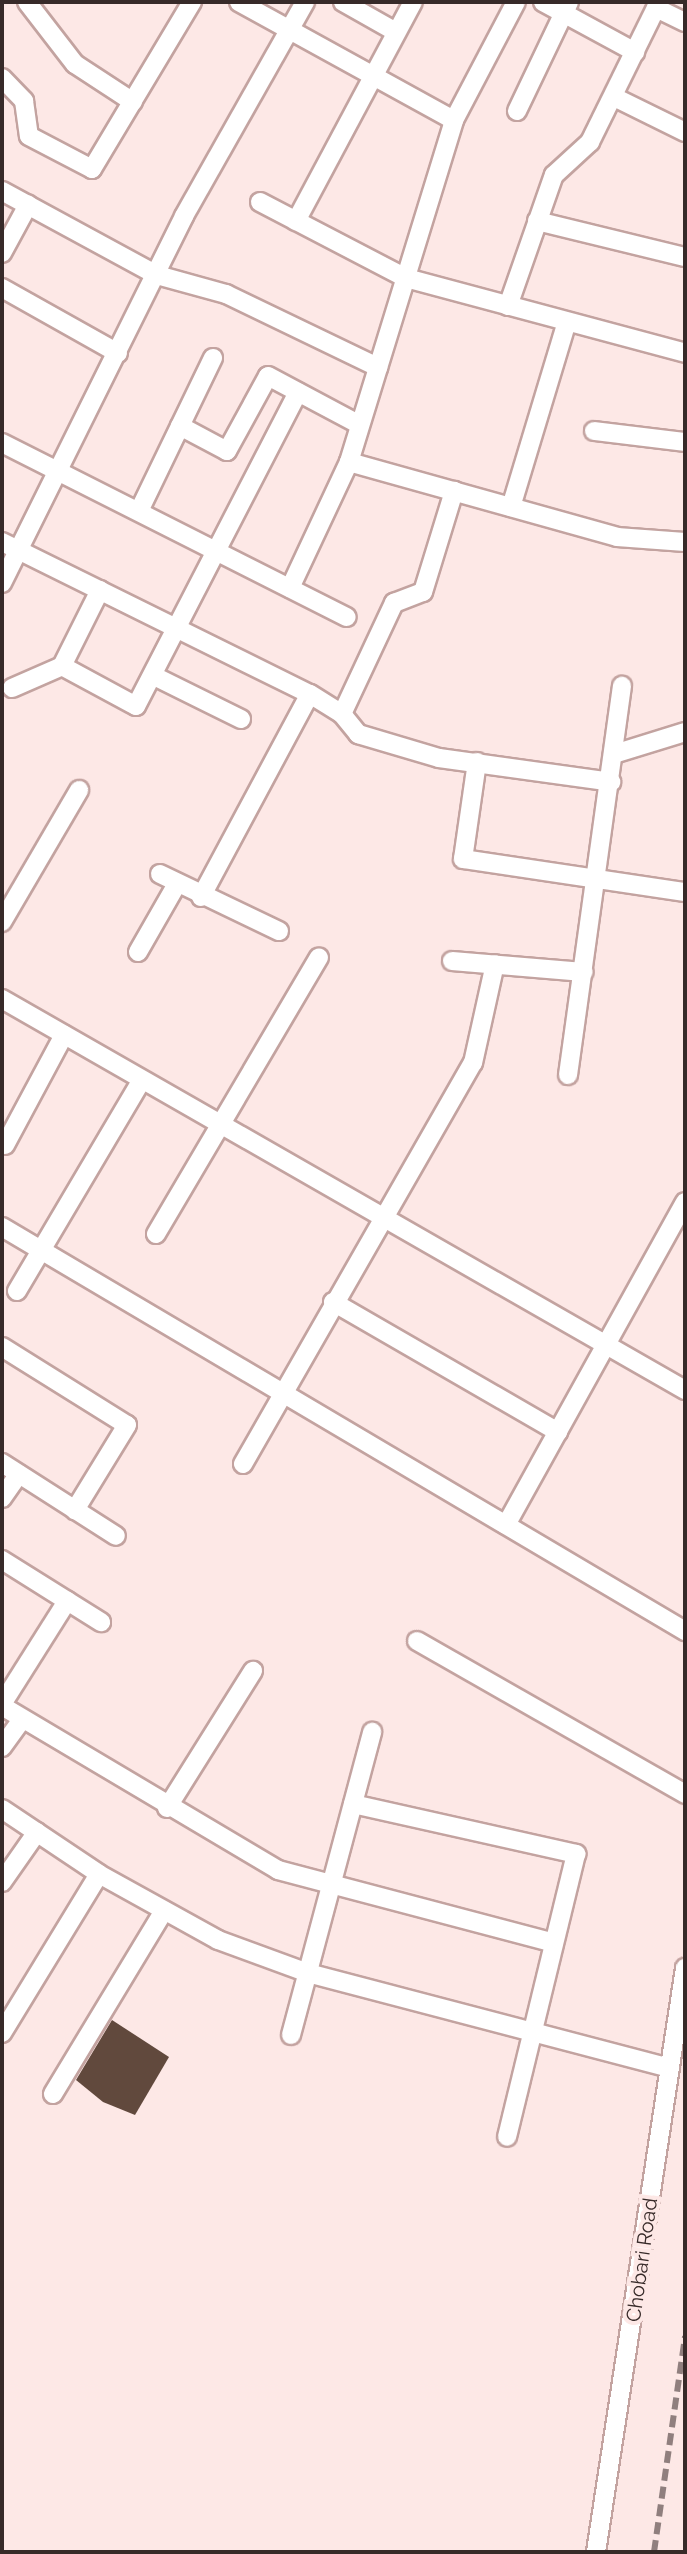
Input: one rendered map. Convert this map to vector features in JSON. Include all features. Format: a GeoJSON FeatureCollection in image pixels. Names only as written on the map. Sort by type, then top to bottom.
{"type":"FeatureCollection","features":[{"type":"Feature","properties":{"kind":"street"},"geometry":{"type":"LineString","coordinates":[[27,2],[75,64],[133,102]]}},
{"type":"Feature","properties":{"kind":"street"},"geometry":{"type":"LineString","coordinates":[[2,78],[24,101],[29,136],[92,169],[192,2]]}},
{"type":"Feature","properties":{"kind":"street"},"geometry":{"type":"LineString","coordinates":[[239,2],[454,120]]}},
{"type":"Feature","properties":{"kind":"street"},"geometry":{"type":"LineString","coordinates":[[2,583],[184,216],[305,2]]}},
{"type":"Feature","properties":{"kind":"street"},"geometry":{"type":"LineString","coordinates":[[343,2],[396,32]]}},
{"type":"Feature","properties":{"kind":"street"},"geometry":{"type":"LineString","coordinates":[[296,221],[413,2]]}},
{"type":"Feature","properties":{"kind":"street"},"geometry":{"type":"LineString","coordinates":[[290,588],[349,462],[454,120],[516,2]]}},
{"type":"Feature","properties":{"kind":"street"},"geometry":{"type":"LineString","coordinates":[[543,2],[566,8],[635,52]]}},
{"type":"Feature","properties":{"kind":"street"},"geometry":{"type":"LineString","coordinates":[[508,306],[554,175],[586,147],[658,5],[685,22]]}},
{"type":"Feature","properties":{"kind":"street"},"geometry":{"type":"LineString","coordinates":[[517,111],[566,8]]}},
{"type":"Feature","properties":{"kind":"street"},"geometry":{"type":"LineString","coordinates":[[614,97],[685,132]]}},
{"type":"Feature","properties":{"kind":"street"},"geometry":{"type":"LineString","coordinates":[[2,191],[157,275],[226,294],[378,367]]}},
{"type":"Feature","properties":{"kind":"street"},"geometry":{"type":"LineString","coordinates":[[260,202],[406,278],[685,353]]}},
{"type":"Feature","properties":{"kind":"street"},"geometry":{"type":"LineString","coordinates":[[2,253],[28,205]]}},
{"type":"Feature","properties":{"kind":"street"},"geometry":{"type":"LineString","coordinates":[[537,221],[685,257]]}},
{"type":"Feature","properties":{"kind":"street"},"geometry":{"type":"LineString","coordinates":[[2,288],[118,353]]}},
{"type":"Feature","properties":{"kind":"street"},"geometry":{"type":"LineString","coordinates":[[511,507],[567,322]]}},
{"type":"Feature","properties":{"kind":"street"},"geometry":{"type":"LineString","coordinates":[[139,511],[213,358]]}},
{"type":"Feature","properties":{"kind":"street"},"geometry":{"type":"LineString","coordinates":[[180,426],[227,451],[268,376],[360,425]]}},
{"type":"Feature","properties":{"kind":"street"},"geometry":{"type":"LineString","coordinates":[[62,666],[136,706],[178,630],[298,392]]}},
{"type":"Feature","properties":{"kind":"street"},"geometry":{"type":"LineString","coordinates":[[594,431],[685,442]]}},
{"type":"Feature","properties":{"kind":"street"},"geometry":{"type":"LineString","coordinates":[[2,443],[346,617]]}},
{"type":"Feature","properties":{"kind":"street"},"geometry":{"type":"LineString","coordinates":[[349,462],[617,537],[685,542]]}},
{"type":"Feature","properties":{"kind":"street"},"geometry":{"type":"LineString","coordinates":[[342,714],[394,603],[423,592],[454,491]]}},
{"type":"Feature","properties":{"kind":"street"},"geometry":{"type":"LineString","coordinates":[[2,542],[310,694],[342,714],[358,734],[439,758],[611,782]]}},
{"type":"Feature","properties":{"kind":"street"},"geometry":{"type":"LineString","coordinates":[[12,688],[62,666],[100,590]]}},
{"type":"Feature","properties":{"kind":"street"},"geometry":{"type":"LineString","coordinates":[[154,676],[241,719]]}},
{"type":"Feature","properties":{"kind":"street"},"geometry":{"type":"LineString","coordinates":[[568,1075],[598,879],[622,686]]}},
{"type":"Feature","properties":{"kind":"street"},"geometry":{"type":"LineString","coordinates":[[201,897],[310,694]]}},
{"type":"Feature","properties":{"kind":"street"},"geometry":{"type":"LineString","coordinates":[[614,754],[685,732]]}},
{"type":"Feature","properties":{"kind":"street"},"geometry":{"type":"LineString","coordinates":[[477,762],[463,859],[685,892]]}},
{"type":"Feature","properties":{"kind":"street"},"geometry":{"type":"LineString","coordinates":[[2,922],[79,790]]}},
{"type":"Feature","properties":{"kind":"street"},"geometry":{"type":"LineString","coordinates":[[160,874],[201,897],[279,931]]}},
{"type":"Feature","properties":{"kind":"street"},"geometry":{"type":"LineString","coordinates":[[138,952],[177,884]]}},
{"type":"Feature","properties":{"kind":"street"},"geometry":{"type":"LineString","coordinates":[[156,1234],[319,957]]}},
{"type":"Feature","properties":{"kind":"street"},"geometry":{"type":"LineString","coordinates":[[452,961],[584,972]]}},
{"type":"Feature","properties":{"kind":"street"},"geometry":{"type":"LineString","coordinates":[[243,1464],[280,1391],[473,1063],[495,964]]}},
{"type":"Feature","properties":{"kind":"street"},"geometry":{"type":"LineString","coordinates":[[2,999],[685,1390]]}},
{"type":"Feature","properties":{"kind":"street"},"geometry":{"type":"LineString","coordinates":[[5,1145],[64,1035]]}},
{"type":"Feature","properties":{"kind":"street"},"geometry":{"type":"LineString","coordinates":[[17,1291],[142,1080]]}},
{"type":"Feature","properties":{"kind":"street"},"geometry":{"type":"LineString","coordinates":[[506,1525],[685,1202]]}},
{"type":"Feature","properties":{"kind":"street"},"geometry":{"type":"LineString","coordinates":[[2,1227],[685,1631]]}},
{"type":"Feature","properties":{"kind":"street"},"geometry":{"type":"LineString","coordinates":[[333,1302],[558,1432]]}},
{"type":"Feature","properties":{"kind":"street"},"geometry":{"type":"LineString","coordinates":[[2,1347],[127,1425],[75,1510]]}},
{"type":"Feature","properties":{"kind":"street"},"geometry":{"type":"LineString","coordinates":[[2,1463],[116,1536]]}},
{"type":"Feature","properties":{"kind":"street"},"geometry":{"type":"LineString","coordinates":[[2,1498],[19,1474]]}},
{"type":"Feature","properties":{"kind":"street"},"geometry":{"type":"LineString","coordinates":[[2,1560],[101,1622]]}},
{"type":"Feature","properties":{"kind":"street"},"geometry":{"type":"LineString","coordinates":[[67,1601],[2,1705],[167,1808],[278,1870],[331,1887],[554,1943]]}},
{"type":"Feature","properties":{"kind":"street"},"geometry":{"type":"LineString","coordinates":[[417,1641],[685,1794]]}},
{"type":"Feature","properties":{"kind":"street"},"geometry":{"type":"LineString","coordinates":[[167,1808],[253,1671]]}},
{"type":"Feature","properties":{"kind":"street"},"geometry":{"type":"LineString","coordinates":[[2,1747],[22,1719]]}},
{"type":"Feature","properties":{"kind":"street"},"geometry":{"type":"LineString","coordinates":[[291,2035],[372,1732]]}},
{"type":"Feature","properties":{"kind":"street"},"geometry":{"type":"LineString","coordinates":[[353,1804],[576,1854],[507,2137]]}},
{"type":"Feature","properties":{"kind":"street"},"geometry":{"type":"LineString","coordinates":[[2,1809],[99,1874],[218,1940],[308,1973],[532,2036],[670,2068]]}},
{"type":"Feature","properties":{"kind":"street"},"geometry":{"type":"LineString","coordinates":[[2,1882],[37,1832]]}},
{"type":"Feature","properties":{"kind":"street"},"geometry":{"type":"LineString","coordinates":[[2,2033],[99,1874]]}},
{"type":"Feature","properties":{"kind":"street"},"geometry":{"type":"LineString","coordinates":[[53,2094],[164,1911]]}},
{"type":"Feature","properties":{"kind":"street","name":"Chobari Road"},"geometry":{"type":"LineString","coordinates":[[596,2552],[685,1968]]}},
{"type":"Feature","properties":{"kind":"building"},"geometry":{"type":"Polygon","coordinates":[[[112,2020],[169,2057],[135,2115],[103,2102],[76,2080],[112,2020]]]}},
{"type":"Feature","properties":{"kind":"railway"},"geometry":{"type":"LineString","coordinates":[[654,2552],[685,2336]]}}]}
